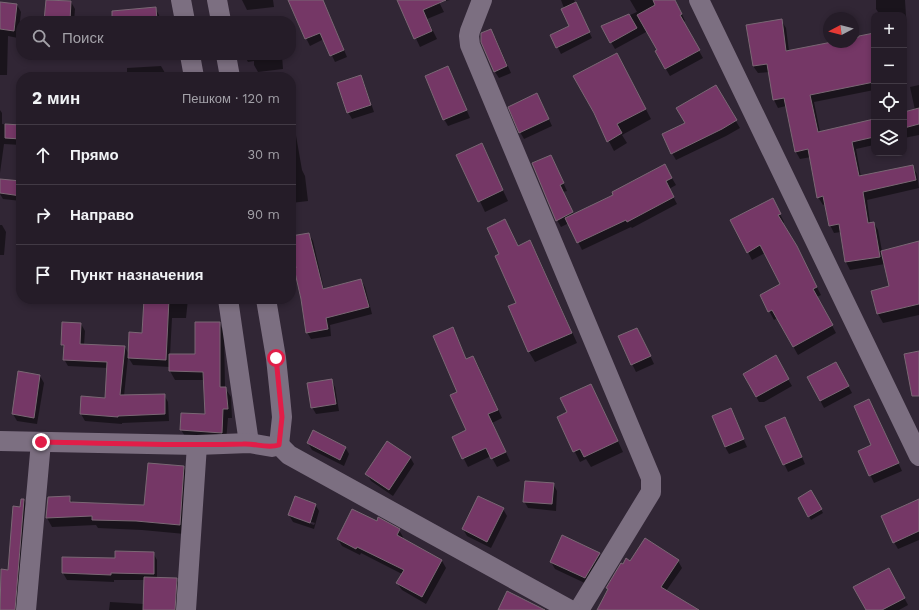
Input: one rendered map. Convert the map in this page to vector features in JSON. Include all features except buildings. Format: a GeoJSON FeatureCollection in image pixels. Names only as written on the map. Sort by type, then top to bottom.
{"type":"FeatureCollection","features":[{"type":"Feature","properties":{"kind":"street"},"geometry":{"type":"LineString","coordinates":[[181,0],[184,16]]}},
{"type":"Feature","properties":{"kind":"street"},"geometry":{"type":"LineString","coordinates":[[217,0],[220,16]]}},
{"type":"Feature","properties":{"kind":"street"},"geometry":{"type":"LineString","coordinates":[[482,0],[470,31],[470,45],[651,478],[651,492],[579,610]]}},
{"type":"Feature","properties":{"kind":"street"},"geometry":{"type":"LineString","coordinates":[[699,0],[919,456]]}},
{"type":"Feature","properties":{"kind":"street"},"geometry":{"type":"LineString","coordinates":[[191,60],[193,72]]}},
{"type":"Feature","properties":{"kind":"street"},"geometry":{"type":"LineString","coordinates":[[227,60],[229,72]]}},
{"type":"Feature","properties":{"kind":"street"},"geometry":{"type":"LineString","coordinates":[[229,304],[249,443]]}},
{"type":"Feature","properties":{"kind":"street"},"geometry":{"type":"LineString","coordinates":[[267,304],[276,358],[282,417],[279,445]]}},
{"type":"Feature","properties":{"kind":"street"},"geometry":{"type":"LineString","coordinates":[[0,441],[197,445],[249,443],[272,447],[279,445]]}},
{"type":"Feature","properties":{"kind":"street"},"geometry":{"type":"LineString","coordinates":[[26,610],[41,442]]}},
{"type":"Feature","properties":{"kind":"street"},"geometry":{"type":"LineString","coordinates":[[186,610],[197,445]]}},
{"type":"Feature","properties":{"kind":"street"},"geometry":{"type":"LineString","coordinates":[[279,445],[289,455],[570,610]]}},
{"type":"Feature","properties":{"kind":"route"},"geometry":{"type":"LineString","coordinates":[[41,442],[197,445],[249,443],[272,447],[279,445],[282,417],[276,358]]}}]}
